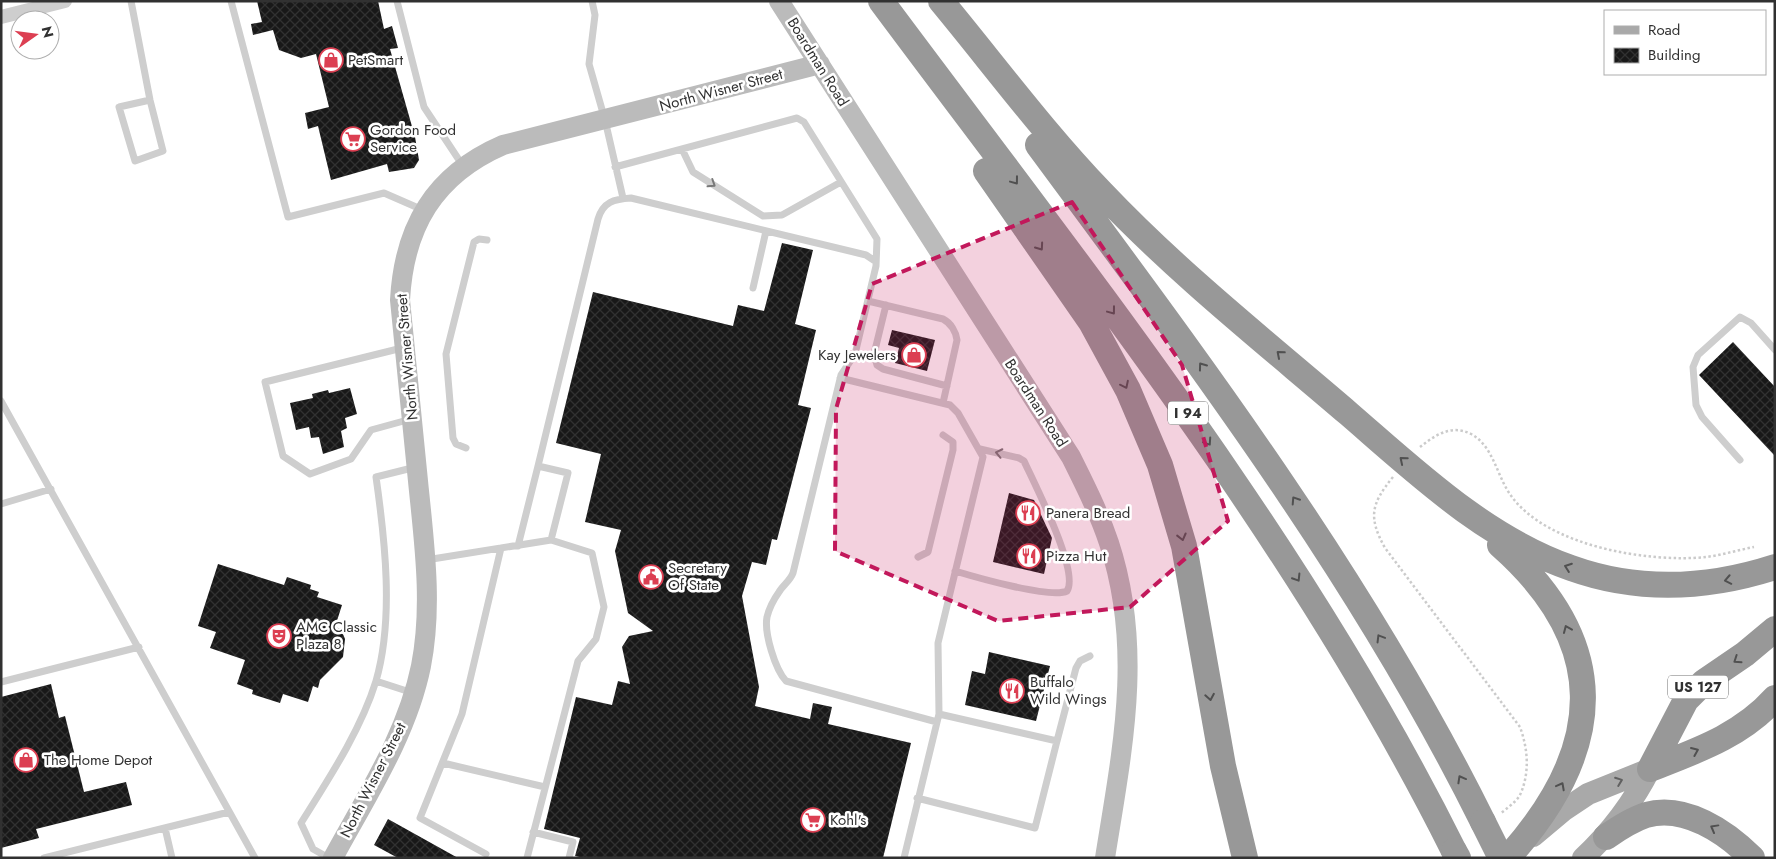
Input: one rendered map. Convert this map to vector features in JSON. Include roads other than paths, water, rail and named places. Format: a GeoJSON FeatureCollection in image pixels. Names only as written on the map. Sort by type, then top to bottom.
{"type":"FeatureCollection","features":[{"type":"Feature","properties":{"kind":"highway"},"geometry":{"type":"LineString","coordinates":[[880,1],[969,145],[1077,300],[1114,362],[1150,439],[1167,486],[1184,546],[1221,756],[1237,828],[1246,858]]}},
{"type":"Feature","properties":{"kind":"highway","name":"I 94"},"geometry":{"type":"LineString","coordinates":[[880,1],[1176,396],[1229,473],[1286,560],[1363,687],[1456,855]]}},
{"type":"Feature","properties":{"kind":"highway","name":"I 94"},"geometry":{"type":"LineString","coordinates":[[933,1],[1181,336],[1276,471],[1385,646],[1465,785],[1490,820],[1507,856]]}},
{"type":"Feature","properties":{"kind":"highway"},"geometry":{"type":"LineString","coordinates":[[941,1],[1077,166],[1118,209],[1214,298],[1514,557],[1537,582],[1564,620],[1578,658],[1582,706],[1573,760],[1562,785],[1548,809],[1507,856]]}},
{"type":"Feature","properties":{"kind":"highway"},"geometry":{"type":"LineString","coordinates":[[1434,486],[1491,528],[1524,548],[1560,564],[1593,575],[1644,584],[1683,585],[1723,581],[1775,567]]}},
{"type":"Feature","properties":{"kind":"highway","name":"US 127"},"geometry":{"type":"LineString","coordinates":[[1650,769],[1686,700],[1704,682],[1745,654],[1775,629]]}},
{"type":"Feature","properties":{"kind":"highway"},"geometry":{"type":"LineString","coordinates":[[1650,769],[1733,733],[1751,721],[1775,698]]}},
{"type":"Feature","properties":{"kind":"highway"},"geometry":{"type":"LineString","coordinates":[[1606,837],[1636,819],[1656,813],[1673,813],[1692,818],[1716,829],[1752,858]]}},
{"type":"Feature","properties":{"kind":"main road"},"geometry":{"type":"LineString","coordinates":[[1507,856],[1580,799],[1650,769]]}},
{"type":"Feature","properties":{"kind":"main road","name":"US 127"},"geometry":{"type":"LineString","coordinates":[[1583,858],[1606,837],[1628,808],[1650,769]]}},
{"type":"Feature","properties":{"kind":"street"},"geometry":{"type":"LineString","coordinates":[[1,17],[65,1]]}},
{"type":"Feature","properties":{"kind":"street","name":"Boardman Road"},"geometry":{"type":"LineString","coordinates":[[779,1],[1071,457],[1089,493],[1109,544],[1123,602],[1129,688],[1126,726],[1105,858]]}},
{"type":"Feature","properties":{"kind":"street","name":"North Wisner Street"},"geometry":{"type":"LineString","coordinates":[[333,858],[392,749],[421,666],[427,624],[426,560],[400,300],[408,242],[424,210],[437,193],[464,168],[482,154],[503,145],[820,64]]}},
{"type":"Feature","properties":{"kind":"lane"},"geometry":{"type":"LineString","coordinates":[[131,1],[150,100],[163,151],[135,160],[119,106],[150,100]]}},
{"type":"Feature","properties":{"kind":"lane"},"geometry":{"type":"LineString","coordinates":[[231,1],[288,217],[384,193],[424,210]]}},
{"type":"Feature","properties":{"kind":"lane"},"geometry":{"type":"LineString","coordinates":[[397,1],[424,107],[464,168]]}},
{"type":"Feature","properties":{"kind":"lane"},"geometry":{"type":"LineString","coordinates":[[592,1],[595,15],[589,64],[605,120],[623,198]]}},
{"type":"Feature","properties":{"kind":"lane"},"geometry":{"type":"LineString","coordinates":[[615,166],[797,118],[804,122],[877,239],[876,266],[855,354],[840,378],[793,573],[780,590],[767,619],[777,670],[786,680],[938,718],[1057,742]]}},
{"type":"Feature","properties":{"kind":"lane"},"geometry":{"type":"LineString","coordinates":[[682,149],[693,172],[763,216],[782,215],[841,182]]}},
{"type":"Feature","properties":{"kind":"lane"},"geometry":{"type":"LineString","coordinates":[[518,546],[600,213],[606,204],[623,198],[631,198],[866,255],[875,261]]}},
{"type":"Feature","properties":{"kind":"lane"},"geometry":{"type":"LineString","coordinates":[[753,288],[766,231]]}},
{"type":"Feature","properties":{"kind":"lane"},"geometry":{"type":"LineString","coordinates":[[466,448],[456,444],[453,438],[446,354],[474,242],[479,239],[487,240]]}},
{"type":"Feature","properties":{"kind":"lane"},"geometry":{"type":"LineString","coordinates":[[868,301],[948,322],[956,334],[957,340],[943,403]]}},
{"type":"Feature","properties":{"kind":"lane"},"geometry":{"type":"LineString","coordinates":[[886,305],[874,354],[877,365],[883,369],[947,386]]}},
{"type":"Feature","properties":{"kind":"lane"},"geometry":{"type":"LineString","coordinates":[[1740,460],[1702,417],[1696,404],[1692,367],[1698,355],[1740,317],[1751,323],[1775,350]]}},
{"type":"Feature","properties":{"kind":"lane"},"geometry":{"type":"LineString","coordinates":[[405,347],[265,382],[283,456],[310,474],[351,459],[371,430],[412,418]]}},
{"type":"Feature","properties":{"kind":"lane"},"geometry":{"type":"LineString","coordinates":[[840,378],[943,403],[956,410],[980,449],[982,463],[938,643],[938,718],[917,798],[904,858]]}},
{"type":"Feature","properties":{"kind":"lane"},"geometry":{"type":"LineString","coordinates":[[1,401],[255,858]]}},
{"type":"Feature","properties":{"kind":"lane"},"geometry":{"type":"LineString","coordinates":[[918,557],[928,552],[953,450],[953,442],[943,435]]}},
{"type":"Feature","properties":{"kind":"lane"},"geometry":{"type":"LineString","coordinates":[[955,571],[1008,586],[1062,593],[1069,587],[1070,576],[1062,545],[1024,461],[1019,458],[980,449]]}},
{"type":"Feature","properties":{"kind":"lane"},"geometry":{"type":"LineString","coordinates":[[538,466],[568,473],[551,540]]}},
{"type":"Feature","properties":{"kind":"lane"},"geometry":{"type":"LineString","coordinates":[[329,858],[313,849],[302,823],[363,714],[376,681],[384,622],[386,578],[376,477],[416,467]]}},
{"type":"Feature","properties":{"kind":"lane"},"geometry":{"type":"LineString","coordinates":[[1,504],[51,489]]}},
{"type":"Feature","properties":{"kind":"lane"},"geometry":{"type":"LineString","coordinates":[[426,560],[551,540],[592,553],[604,608],[596,639],[578,661],[527,858]]}},
{"type":"Feature","properties":{"kind":"lane"},"geometry":{"type":"LineString","coordinates":[[486,854],[420,818],[462,714],[501,548]]}},
{"type":"Feature","properties":{"kind":"lane"},"geometry":{"type":"LineString","coordinates":[[1,682],[138,647]]}},
{"type":"Feature","properties":{"kind":"lane"},"geometry":{"type":"LineString","coordinates":[[917,798],[1035,828],[1076,668],[1080,661],[1090,656]]}},
{"type":"Feature","properties":{"kind":"lane"},"geometry":{"type":"LineString","coordinates":[[376,681],[413,693]]}},
{"type":"Feature","properties":{"kind":"lane"},"geometry":{"type":"LineString","coordinates":[[443,762],[545,787]]}},
{"type":"Feature","properties":{"kind":"lane"},"geometry":{"type":"LineString","coordinates":[[44,858],[229,812]]}},
{"type":"Feature","properties":{"kind":"lane"},"geometry":{"type":"LineString","coordinates":[[165,828],[172,858]]}},
{"type":"Feature","properties":{"kind":"lane"},"geometry":{"type":"LineString","coordinates":[[533,832],[573,842],[569,858]]}},
{"type":"Feature","properties":{"kind":"place","name":"PetSmart"},"geometry":{"type":"Point","coordinates":[331,60]}},
{"type":"Feature","properties":{"kind":"place","name":"Gordon Food Service"},"geometry":{"type":"Point","coordinates":[353,139]}},
{"type":"Feature","properties":{"kind":"place","name":"Kay Jewelers"},"geometry":{"type":"Point","coordinates":[914,355]}},
{"type":"Feature","properties":{"kind":"place","name":"Panera Bread"},"geometry":{"type":"Point","coordinates":[1028,513]}},
{"type":"Feature","properties":{"kind":"place","name":"Pizza Hut"},"geometry":{"type":"Point","coordinates":[1029,556]}},
{"type":"Feature","properties":{"kind":"place","name":"Secretary Of State"},"geometry":{"type":"Point","coordinates":[651,577]}},
{"type":"Feature","properties":{"kind":"place","name":"AMC Classic Plaza 8"},"geometry":{"type":"Point","coordinates":[279,636]}},
{"type":"Feature","properties":{"kind":"place","name":"Buffalo Wild Wings"},"geometry":{"type":"Point","coordinates":[1012,691]}},
{"type":"Feature","properties":{"kind":"place","name":"The Home Depot"},"geometry":{"type":"Point","coordinates":[26,760]}},
{"type":"Feature","properties":{"kind":"place","name":"Kohl's"},"geometry":{"type":"Point","coordinates":[813,820]}}]}
